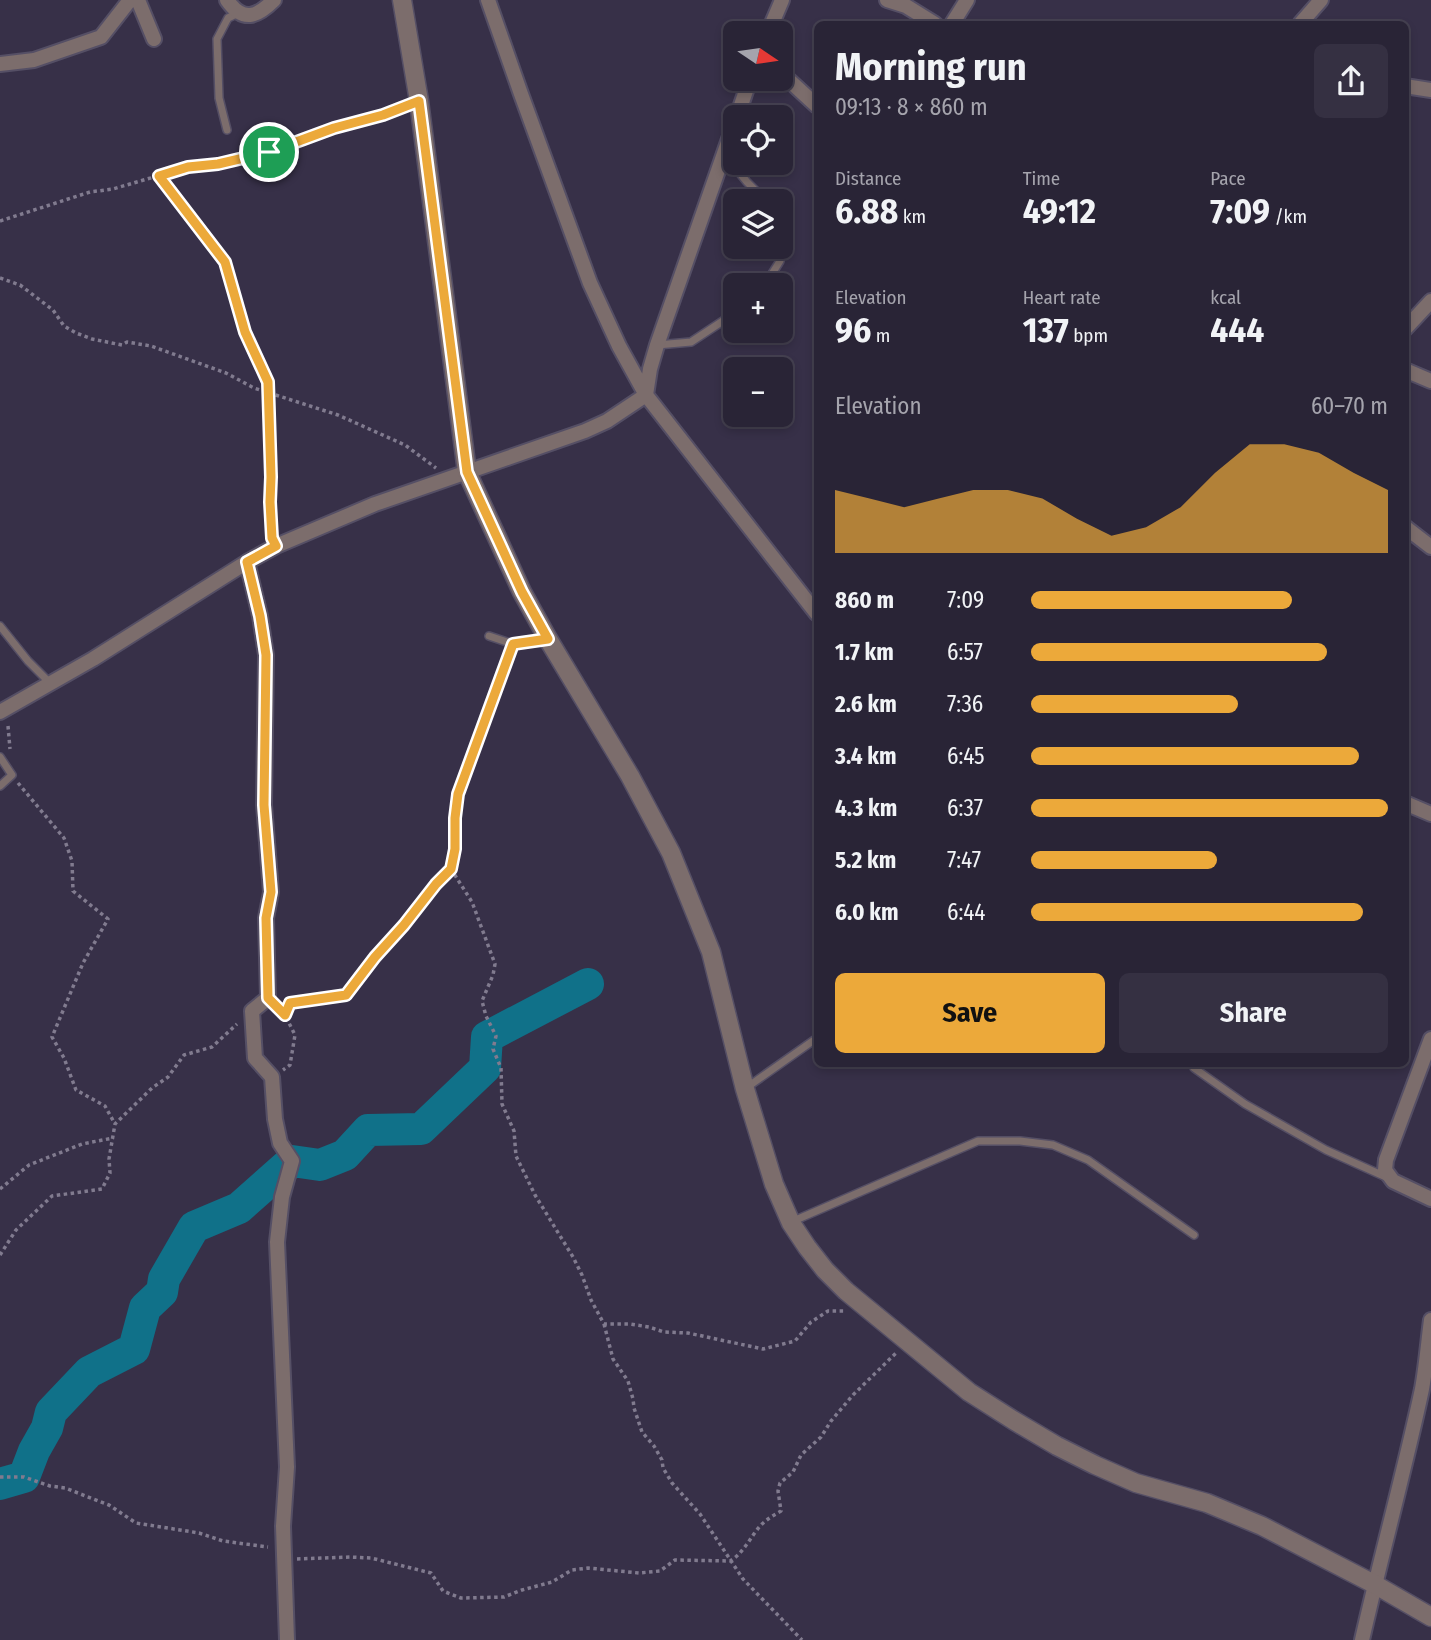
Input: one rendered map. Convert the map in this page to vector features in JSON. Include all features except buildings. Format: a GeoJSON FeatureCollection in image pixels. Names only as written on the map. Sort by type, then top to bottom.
{"type":"FeatureCollection","features":[{"type":"Feature","properties":{"kind":"street"},"geometry":{"type":"LineString","coordinates":[[0,64],[34,60],[101,37],[130,0]]}},
{"type":"Feature","properties":{"kind":"street"},"geometry":{"type":"LineString","coordinates":[[138,0],[154,39]]}},
{"type":"Feature","properties":{"kind":"street"},"geometry":{"type":"LineString","coordinates":[[227,0],[239,13],[250,15],[262,12],[274,0]]}},
{"type":"Feature","properties":{"kind":"street"},"geometry":{"type":"LineString","coordinates":[[402,0],[419,101],[458,475],[548,639],[630,776],[671,853],[712,952],[745,1089],[774,1184],[791,1223],[825,1270],[846,1291],[969,1392],[1057,1446],[1095,1465],[1136,1483],[1207,1503],[1262,1526],[1431,1617]]}},
{"type":"Feature","properties":{"kind":"street"},"geometry":{"type":"LineString","coordinates":[[488,0],[590,283],[619,346],[646,395],[814,610]]}},
{"type":"Feature","properties":{"kind":"street"},"geometry":{"type":"LineString","coordinates":[[773,21],[782,0]]}},
{"type":"Feature","properties":{"kind":"street"},"geometry":{"type":"LineString","coordinates":[[887,0],[906,5],[930,21]]}},
{"type":"Feature","properties":{"kind":"street"},"geometry":{"type":"LineString","coordinates":[[955,21],[967,0]]}},
{"type":"Feature","properties":{"kind":"street"},"geometry":{"type":"LineString","coordinates":[[1303,21],[1321,0]]}},
{"type":"Feature","properties":{"kind":"street"},"geometry":{"type":"LineString","coordinates":[[793,84],[814,103]]}},
{"type":"Feature","properties":{"kind":"street"},"geometry":{"type":"LineString","coordinates":[[1409,87],[1431,90]]}},
{"type":"Feature","properties":{"kind":"street"},"geometry":{"type":"LineString","coordinates":[[2,710],[93,659],[276,546],[375,504],[585,431],[607,421],[646,395],[657,345],[723,156]]}},
{"type":"Feature","properties":{"kind":"street"},"geometry":{"type":"LineString","coordinates":[[1409,326],[1431,301]]}},
{"type":"Feature","properties":{"kind":"street"},"geometry":{"type":"LineString","coordinates":[[1409,372],[1431,380]]}},
{"type":"Feature","properties":{"kind":"street"},"geometry":{"type":"LineString","coordinates":[[1409,530],[1431,547]]}},
{"type":"Feature","properties":{"kind":"street"},"geometry":{"type":"LineString","coordinates":[[247,562],[266,655],[264,805],[271,892],[266,918],[268,998],[252,1010],[255,1058],[272,1077],[280,1143],[292,1161],[282,1197],[277,1242],[287,1467],[282,1526],[287,1640]]}},
{"type":"Feature","properties":{"kind":"street"},"geometry":{"type":"LineString","coordinates":[[1409,805],[1431,814]]}},
{"type":"Feature","properties":{"kind":"street"},"geometry":{"type":"LineString","coordinates":[[1431,1039],[1385,1160],[1385,1170],[1393,1181],[1431,1199]]}},
{"type":"Feature","properties":{"kind":"street"},"geometry":{"type":"LineString","coordinates":[[1362,1640],[1422,1386],[1431,1320]]}},
{"type":"Feature","properties":{"kind":"lane"},"geometry":{"type":"LineString","coordinates":[[227,130],[219,97],[216,39],[228,18],[239,13]]}},
{"type":"Feature","properties":{"kind":"lane"},"geometry":{"type":"LineString","coordinates":[[741,175],[754,189]]}},
{"type":"Feature","properties":{"kind":"lane"},"geometry":{"type":"LineString","coordinates":[[657,345],[691,342],[723,321]]}},
{"type":"Feature","properties":{"kind":"lane"},"geometry":{"type":"LineString","coordinates":[[0,626],[50,683]]}},
{"type":"Feature","properties":{"kind":"lane"},"geometry":{"type":"LineString","coordinates":[[489,636],[513,644],[548,639]]}},
{"type":"Feature","properties":{"kind":"lane"},"geometry":{"type":"LineString","coordinates":[[0,757],[12,775],[0,786]]}},
{"type":"Feature","properties":{"kind":"lane"},"geometry":{"type":"LineString","coordinates":[[745,1089],[814,1040]]}},
{"type":"Feature","properties":{"kind":"lane"},"geometry":{"type":"LineString","coordinates":[[1194,1068],[1245,1104],[1314,1144],[1393,1181]]}},
{"type":"Feature","properties":{"kind":"lane"},"geometry":{"type":"LineString","coordinates":[[791,1223],[978,1141],[1020,1141],[1052,1145],[1088,1160],[1194,1235]]}},
{"type":"Feature","properties":{"kind":"path"},"geometry":{"type":"LineString","coordinates":[[0,221],[90,192],[113,189],[188,167],[218,164],[269,152],[419,101]]}},
{"type":"Feature","properties":{"kind":"path"},"geometry":{"type":"LineString","coordinates":[[159,176],[225,262],[245,332],[268,382],[270,502],[272,538],[276,546]]}},
{"type":"Feature","properties":{"kind":"path"},"geometry":{"type":"LineString","coordinates":[[0,278],[20,285],[53,310],[64,326],[76,333],[122,345],[127,342],[151,345],[226,373],[269,393],[338,415],[405,445],[458,475]]}},
{"type":"Feature","properties":{"kind":"path"},"geometry":{"type":"LineString","coordinates":[[285,1015],[290,1003],[346,995],[451,869],[455,849],[458,794],[513,644]]}},
{"type":"Feature","properties":{"kind":"path"},"geometry":{"type":"LineString","coordinates":[[2,710],[9,731],[12,775],[64,838],[72,861],[73,891],[108,919],[83,963],[52,1037],[64,1058],[76,1090],[104,1105],[115,1124]]}},
{"type":"Feature","properties":{"kind":"path"},"geometry":{"type":"LineString","coordinates":[[451,869],[472,902],[495,964],[482,1001],[496,1036],[493,1049],[500,1068],[502,1104],[514,1131],[516,1156],[535,1195],[582,1275],[604,1324],[613,1359],[628,1381],[642,1432],[654,1446],[662,1460],[663,1468],[672,1483],[700,1514],[743,1579],[802,1640]]}},
{"type":"Feature","properties":{"kind":"path"},"geometry":{"type":"LineString","coordinates":[[268,998],[285,1015],[295,1035],[290,1065],[272,1077]]}},
{"type":"Feature","properties":{"kind":"path"},"geometry":{"type":"LineString","coordinates":[[0,1255],[16,1230],[52,1196],[102,1189],[110,1173],[109,1158],[115,1124],[152,1087],[168,1077],[184,1055],[212,1047],[252,1010]]}},
{"type":"Feature","properties":{"kind":"path"},"geometry":{"type":"LineString","coordinates":[[0,1189],[29,1166],[82,1144],[113,1138]]}},
{"type":"Feature","properties":{"kind":"path"},"geometry":{"type":"LineString","coordinates":[[604,1324],[630,1324],[664,1332],[688,1333],[763,1349],[795,1341],[811,1322],[828,1311],[855,1312],[868,1309]]}},
{"type":"Feature","properties":{"kind":"path"},"geometry":{"type":"LineString","coordinates":[[0,1478],[24,1477],[65,1488],[108,1505],[136,1523],[199,1533],[284,1555],[371,1558],[431,1573],[443,1591],[461,1598],[504,1597],[552,1582],[572,1570],[588,1568],[639,1573],[660,1571],[675,1560],[730,1561],[737,1557],[764,1522],[781,1511],[778,1491],[780,1483],[793,1472],[801,1455],[821,1437],[853,1395],[906,1342]]}},
{"type":"Feature","properties":{"kind":"waterway"},"geometry":{"type":"LineString","coordinates":[[0,1484],[24,1477],[47,1428],[51,1412],[89,1372],[134,1349],[145,1308],[162,1292],[164,1279],[194,1227],[239,1208],[292,1161],[320,1165],[345,1155],[368,1130],[421,1129],[485,1068],[487,1037],[588,984]]}},
{"type":"Feature","properties":{"kind":"route"},"geometry":{"type":"LineString","coordinates":[[419,101],[467,472],[522,592],[548,639],[513,644],[458,794],[455,849],[451,869],[346,995],[290,1003],[285,1015],[268,998],[266,918],[271,892],[264,805],[266,655],[247,562],[276,546],[272,538],[270,502],[268,382],[245,332],[225,262],[159,176],[188,167],[218,164],[269,152],[419,101]]}}]}
